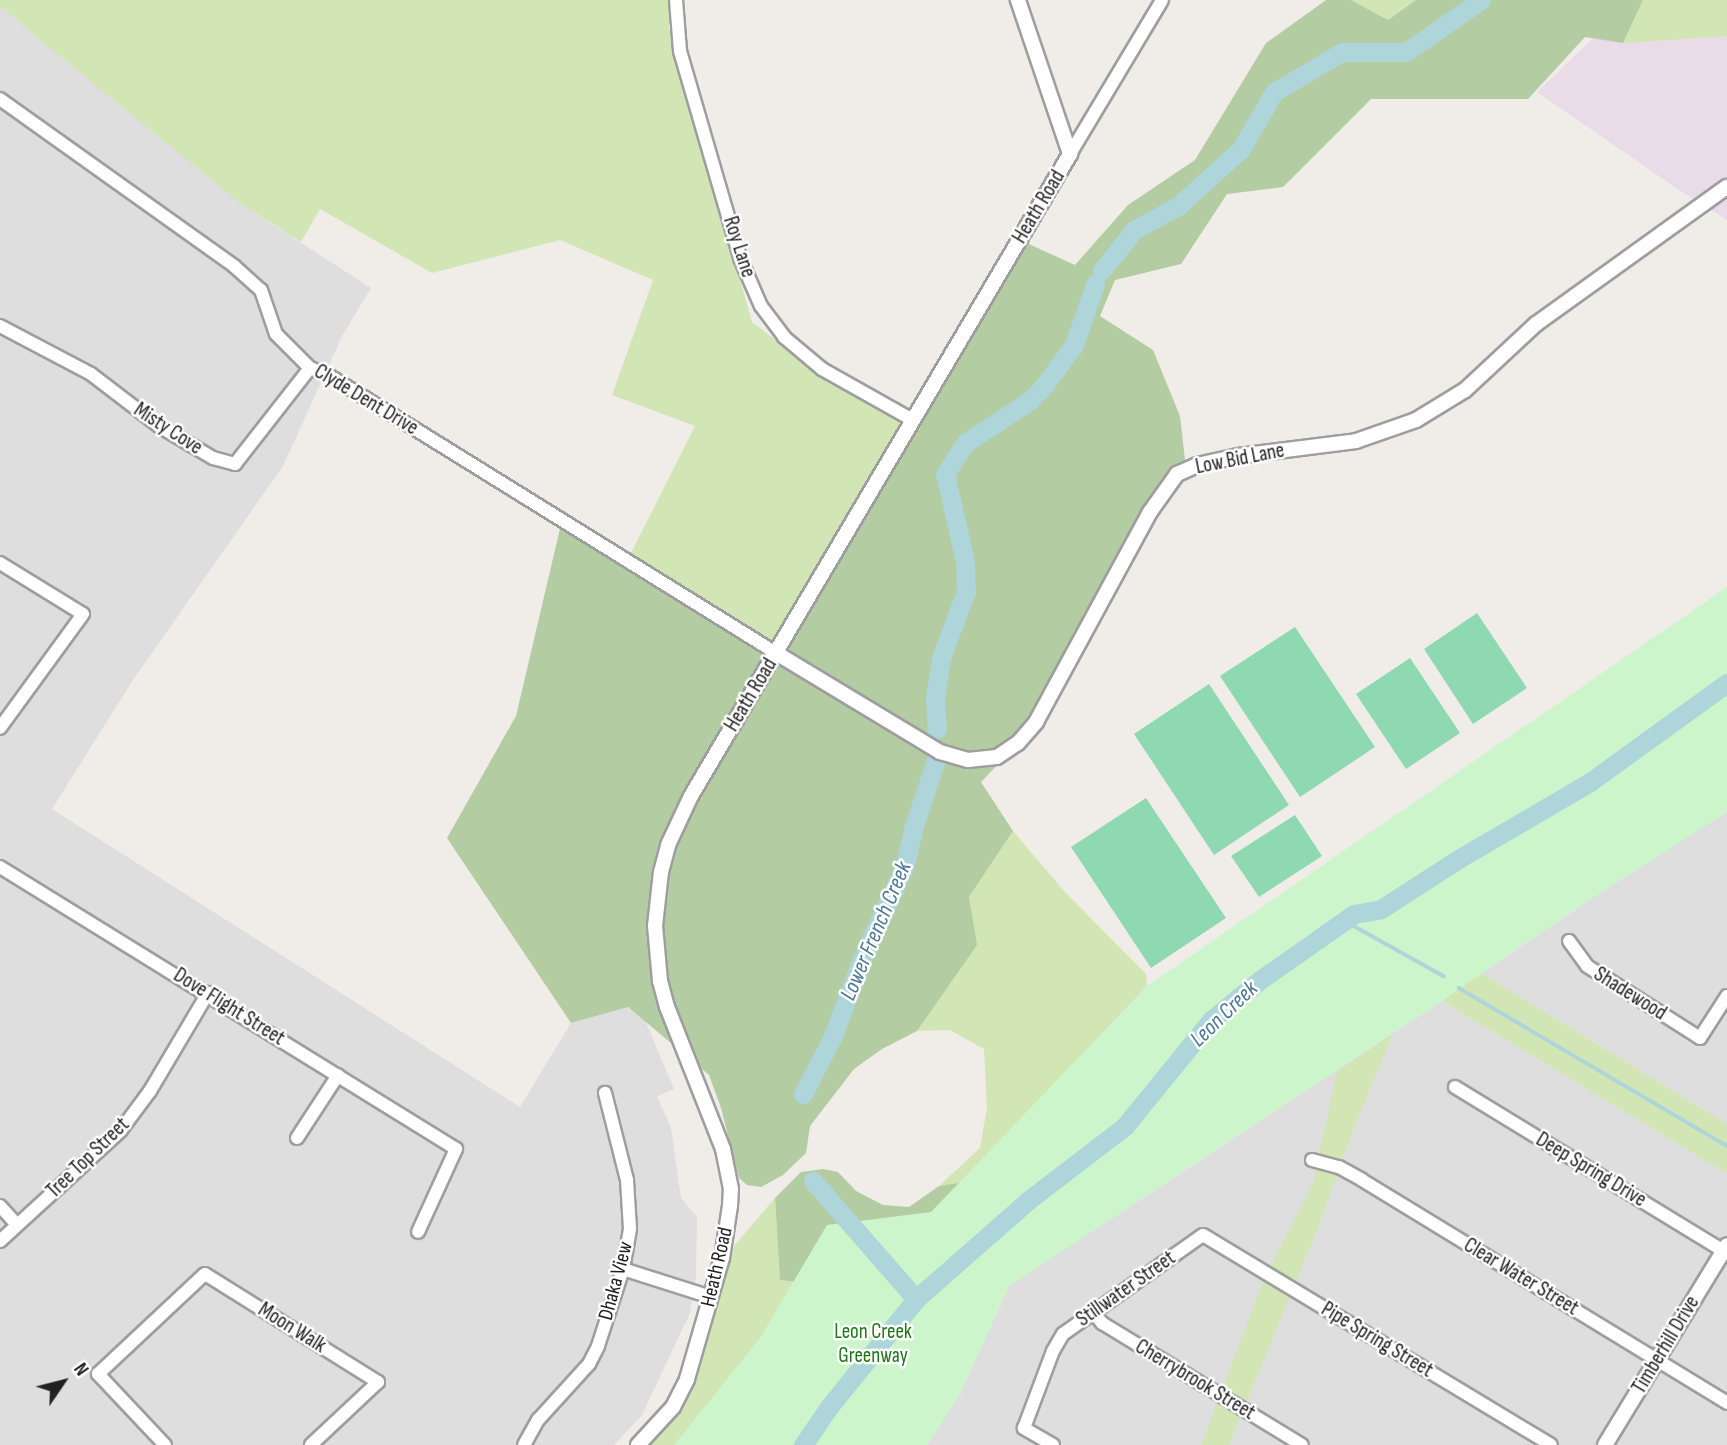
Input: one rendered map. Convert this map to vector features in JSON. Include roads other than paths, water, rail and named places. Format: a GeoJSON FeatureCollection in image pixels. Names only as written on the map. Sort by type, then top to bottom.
{"type":"FeatureCollection","features":[{"type":"Feature","properties":{"kind":"street","name":"Roy Lane"},"geometry":{"type":"LineString","coordinates":[[676,0],[680,51],[740,258],[761,306],[785,337],[822,369],[913,420]]}},
{"type":"Feature","properties":{"kind":"street"},"geometry":{"type":"LineString","coordinates":[[1018,0],[1070,154]]}},
{"type":"Feature","properties":{"kind":"street","name":"Heath Road"},"geometry":{"type":"LineString","coordinates":[[638,1445],[681,1395],[722,1258],[730,1206],[728,1169],[717,1130],[667,1007],[656,954],[656,899],[666,855],[678,820],[1162,0]]}},
{"type":"Feature","properties":{"kind":"street","name":"Clyde Dent Drive"},"geometry":{"type":"LineString","coordinates":[[0,99],[234,266],[261,290],[276,334],[310,368],[328,375],[776,653]]}},
{"type":"Feature","properties":{"kind":"street","name":"Low Bid Lane"},"geometry":{"type":"LineString","coordinates":[[776,653],[940,752],[968,760],[997,757],[1018,743],[1036,722],[1150,512],[1177,474],[1197,465],[1238,456],[1356,441],[1416,420],[1465,390],[1536,324],[1727,187]]}},
{"type":"Feature","properties":{"kind":"street","name":"Misty Cove"},"geometry":{"type":"LineString","coordinates":[[0,326],[91,374],[159,426],[213,458],[235,464],[310,368]]}},
{"type":"Feature","properties":{"kind":"street"},"geometry":{"type":"LineString","coordinates":[[0,563],[83,614],[4,714],[0,728]]}},
{"type":"Feature","properties":{"kind":"street","name":"Dove Flight Street"},"geometry":{"type":"LineString","coordinates":[[0,867],[208,993],[456,1149],[418,1232]]}},
{"type":"Feature","properties":{"kind":"street","name":"Shadewood"},"geometry":{"type":"LineString","coordinates":[[1569,941],[1587,966],[1700,1038],[1727,996]]}},
{"type":"Feature","properties":{"kind":"street","name":"Tree Top Street"},"geometry":{"type":"LineString","coordinates":[[0,1241],[121,1130],[150,1091],[208,993]]}},
{"type":"Feature","properties":{"kind":"street"},"geometry":{"type":"LineString","coordinates":[[297,1138],[338,1075]]}},
{"type":"Feature","properties":{"kind":"street","name":"Deep Spring Drive"},"geometry":{"type":"LineString","coordinates":[[1455,1087],[1726,1250]]}},
{"type":"Feature","properties":{"kind":"street","name":"Dhaka View"},"geometry":{"type":"LineString","coordinates":[[524,1445],[538,1420],[589,1363],[598,1346],[622,1269],[629,1229],[627,1180],[605,1093]]}},
{"type":"Feature","properties":{"kind":"street","name":"Clear Water Street"},"geometry":{"type":"LineString","coordinates":[[1312,1160],[1339,1167],[1362,1180],[1727,1403]]}},
{"type":"Feature","properties":{"kind":"street"},"geometry":{"type":"LineString","coordinates":[[0,1206],[17,1225]]}},
{"type":"Feature","properties":{"kind":"street","name":"Stillwater Street"},"geometry":{"type":"LineString","coordinates":[[1053,1445],[1024,1428],[1056,1345],[1073,1325],[1203,1235]]}},
{"type":"Feature","properties":{"kind":"street","name":"Pipe Spring Street"},"geometry":{"type":"LineString","coordinates":[[1203,1235],[1552,1445]]}},
{"type":"Feature","properties":{"kind":"street","name":"Timberhill Drive"},"geometry":{"type":"LineString","coordinates":[[1605,1445],[1726,1250]]}},
{"type":"Feature","properties":{"kind":"street"},"geometry":{"type":"LineString","coordinates":[[622,1269],[711,1297]]}},
{"type":"Feature","properties":{"kind":"street","name":"Moon Walk"},"geometry":{"type":"LineString","coordinates":[[165,1445],[98,1374],[205,1274],[378,1382],[312,1445]]}},
{"type":"Feature","properties":{"kind":"street","name":"Cherrybrook Street"},"geometry":{"type":"LineString","coordinates":[[1093,1311],[1102,1323],[1302,1445]]}},
{"type":"Feature","properties":{"kind":"waterway","name":"Lower French Creek"},"geometry":{"type":"LineString","coordinates":[[1102,270],[1134,230],[1178,206],[1241,149],[1274,92],[1342,52],[1406,52],[1481,0]]}},
{"type":"Feature","properties":{"kind":"waterway","name":"Lower French Creek"},"geometry":{"type":"LineString","coordinates":[[937,729],[935,698],[941,658],[966,591],[965,561],[945,474],[965,443],[1029,401],[1043,387],[1074,345],[1095,284]]}},
{"type":"Feature","properties":{"kind":"waterway","name":"Leon Creek"},"geometry":{"type":"LineString","coordinates":[[803,1445],[829,1407],[916,1299],[1030,1199],[1125,1126],[1211,1020],[1260,980],[1354,914],[1381,909],[1460,858],[1590,782],[1727,683]]}},
{"type":"Feature","properties":{"kind":"waterway","name":"Lower French Creek"},"geometry":{"type":"LineString","coordinates":[[803,1094],[833,1036],[862,959],[905,865],[913,829],[935,763]]}},
{"type":"Feature","properties":{"kind":"waterway"},"geometry":{"type":"LineString","coordinates":[[1345,921],[1444,976]]}},
{"type":"Feature","properties":{"kind":"waterway"},"geometry":{"type":"LineString","coordinates":[[1459,988],[1727,1146]]}},
{"type":"Feature","properties":{"kind":"waterway","name":"Lower French Creek"},"geometry":{"type":"LineString","coordinates":[[813,1181],[916,1299]]}},
{"type":"Feature","properties":{"kind":"park label","name":"Leon Creek Greenway"},"geometry":{"type":"Point","coordinates":[873,1344]}}]}
